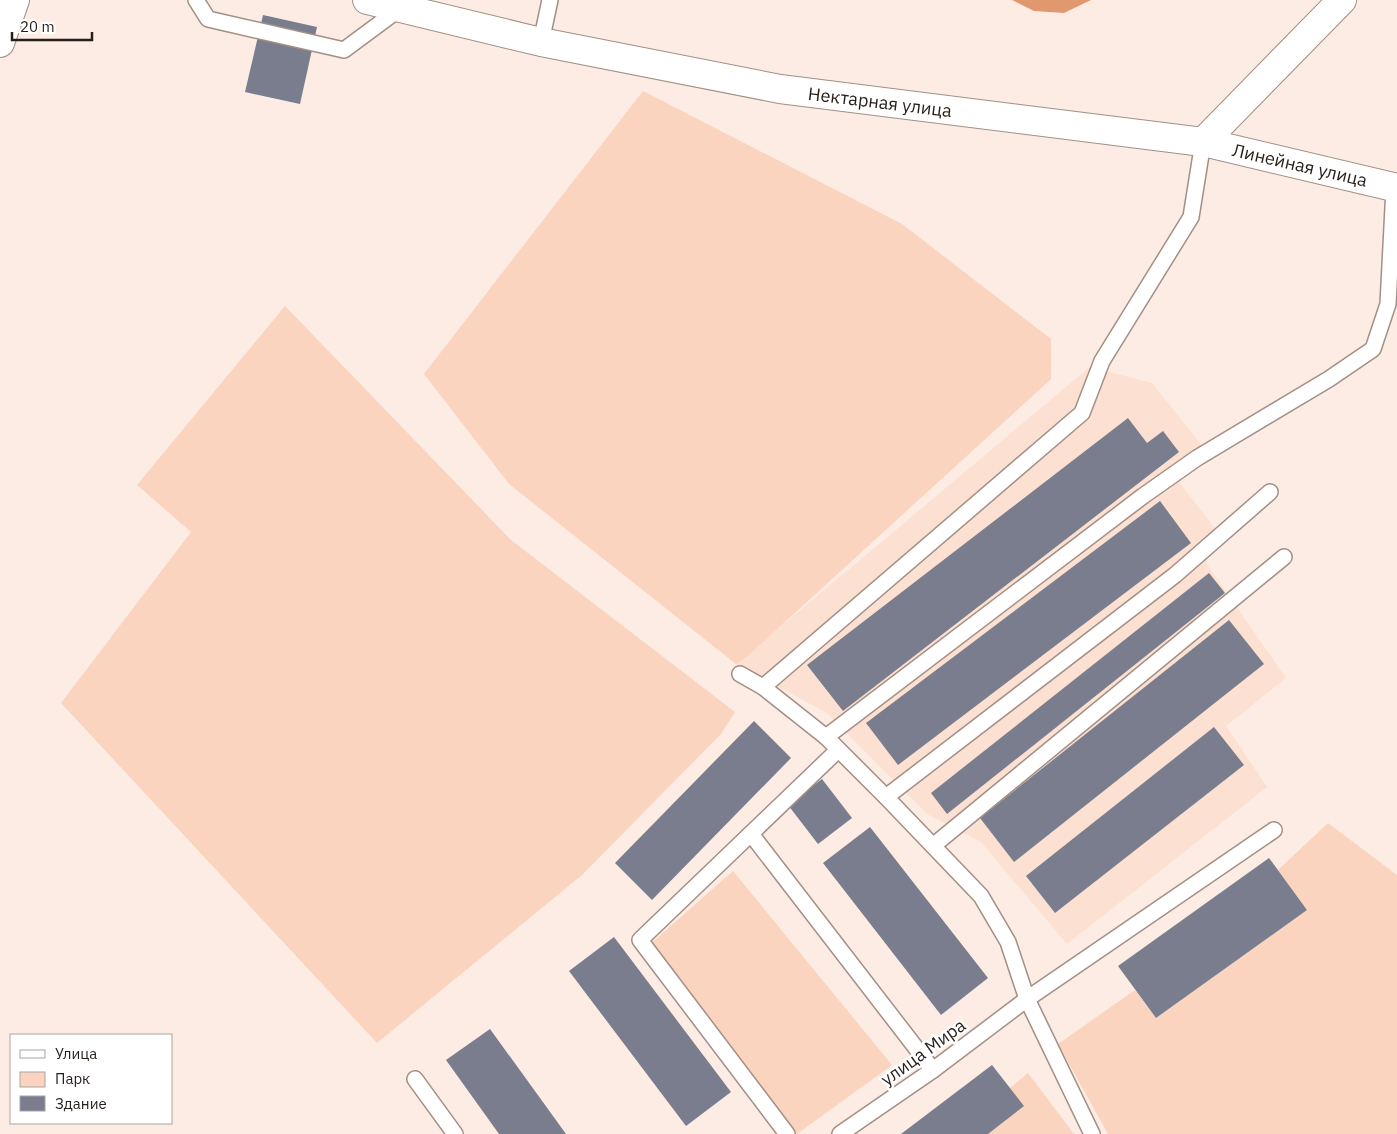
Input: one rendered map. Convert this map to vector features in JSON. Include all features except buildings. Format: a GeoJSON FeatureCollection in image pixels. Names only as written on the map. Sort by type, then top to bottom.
{"type":"FeatureCollection","features":[{"type":"Feature","properties":{"kind":"main road"},"geometry":{"type":"LineString","coordinates":[[0,43],[15,0]]}},
{"type":"Feature","properties":{"kind":"main road","name":"Нектарная улица"},"geometry":{"type":"LineString","coordinates":[[367,0],[541,42],[780,89],[1203,142]]}},
{"type":"Feature","properties":{"kind":"main road"},"geometry":{"type":"LineString","coordinates":[[1203,142],[1342,0]]}},
{"type":"Feature","properties":{"kind":"main road","name":"Линейная улица"},"geometry":{"type":"LineString","coordinates":[[1203,142],[1396,188]]}},
{"type":"Feature","properties":{"kind":"lane"},"geometry":{"type":"LineString","coordinates":[[196,0],[208,19],[344,50],[402,8]]}},
{"type":"Feature","properties":{"kind":"lane"},"geometry":{"type":"LineString","coordinates":[[541,42],[550,0]]}},
{"type":"Feature","properties":{"kind":"lane"},"geometry":{"type":"LineString","coordinates":[[763,687],[1082,413],[1102,361],[1191,217],[1203,142]]}},
{"type":"Feature","properties":{"kind":"lane"},"geometry":{"type":"LineString","coordinates":[[826,737],[1174,474],[1197,458],[1330,379],[1373,349],[1388,304],[1396,188]]}},
{"type":"Feature","properties":{"kind":"lane"},"geometry":{"type":"LineString","coordinates":[[886,796],[1175,575],[1270,492]]}},
{"type":"Feature","properties":{"kind":"lane"},"geometry":{"type":"LineString","coordinates":[[934,846],[1284,557]]}},
{"type":"Feature","properties":{"kind":"lane"},"geometry":{"type":"LineString","coordinates":[[740,674],[763,687],[826,737],[886,796],[981,896],[1008,942],[1027,1000],[1092,1134]]}},
{"type":"Feature","properties":{"kind":"lane"},"geometry":{"type":"LineString","coordinates":[[787,1134],[640,940],[838,750]]}},
{"type":"Feature","properties":{"kind":"lane","name":"улица Мира"},"geometry":{"type":"LineString","coordinates":[[840,1134],[933,1070],[1027,1000],[1274,830]]}},
{"type":"Feature","properties":{"kind":"lane"},"geometry":{"type":"LineString","coordinates":[[751,834],[933,1070]]}},
{"type":"Feature","properties":{"kind":"lane"},"geometry":{"type":"LineString","coordinates":[[415,1079],[455,1134]]}},
{"type":"Feature","properties":{"kind":"shaded area"},"geometry":{"type":"Polygon","coordinates":[[[1012,0],[1091,0],[1064,13],[1034,11],[1012,0]]]}},
{"type":"Feature","properties":{"kind":"shaded area"},"geometry":{"type":"Polygon","coordinates":[[[1090,367],[1152,383],[1210,456],[1178,481],[1217,531],[1206,563],[1286,678],[1226,726],[1267,787],[1067,944],[981,842],[927,814],[827,713],[736,664],[1090,367]]]}},
{"type":"Feature","properties":{"kind":"green space"},"geometry":{"type":"Polygon","coordinates":[[[643,91],[902,224],[1051,339],[1051,379],[750,654],[736,664],[509,484],[424,374],[643,91]]]}},
{"type":"Feature","properties":{"kind":"green space"},"geometry":{"type":"Polygon","coordinates":[[[285,306],[511,540],[735,712],[721,734],[582,875],[377,1043],[61,703],[191,532],[137,485],[285,306]]]}},
{"type":"Feature","properties":{"kind":"green space"},"geometry":{"type":"Polygon","coordinates":[[[1328,823],[1397,875],[1397,1134],[1108,1134],[1058,1044],[1135,990],[1156,1018],[1307,910],[1278,870],[1328,823]]]}},
{"type":"Feature","properties":{"kind":"green space"},"geometry":{"type":"Polygon","coordinates":[[[733,871],[892,1065],[797,1134],[791,1134],[649,945],[733,871]]]}},
{"type":"Feature","properties":{"kind":"green space"},"geometry":{"type":"Polygon","coordinates":[[[1028,1073],[1074,1134],[988,1134],[1024,1106],[1010,1088],[1028,1073]]]}}]}
